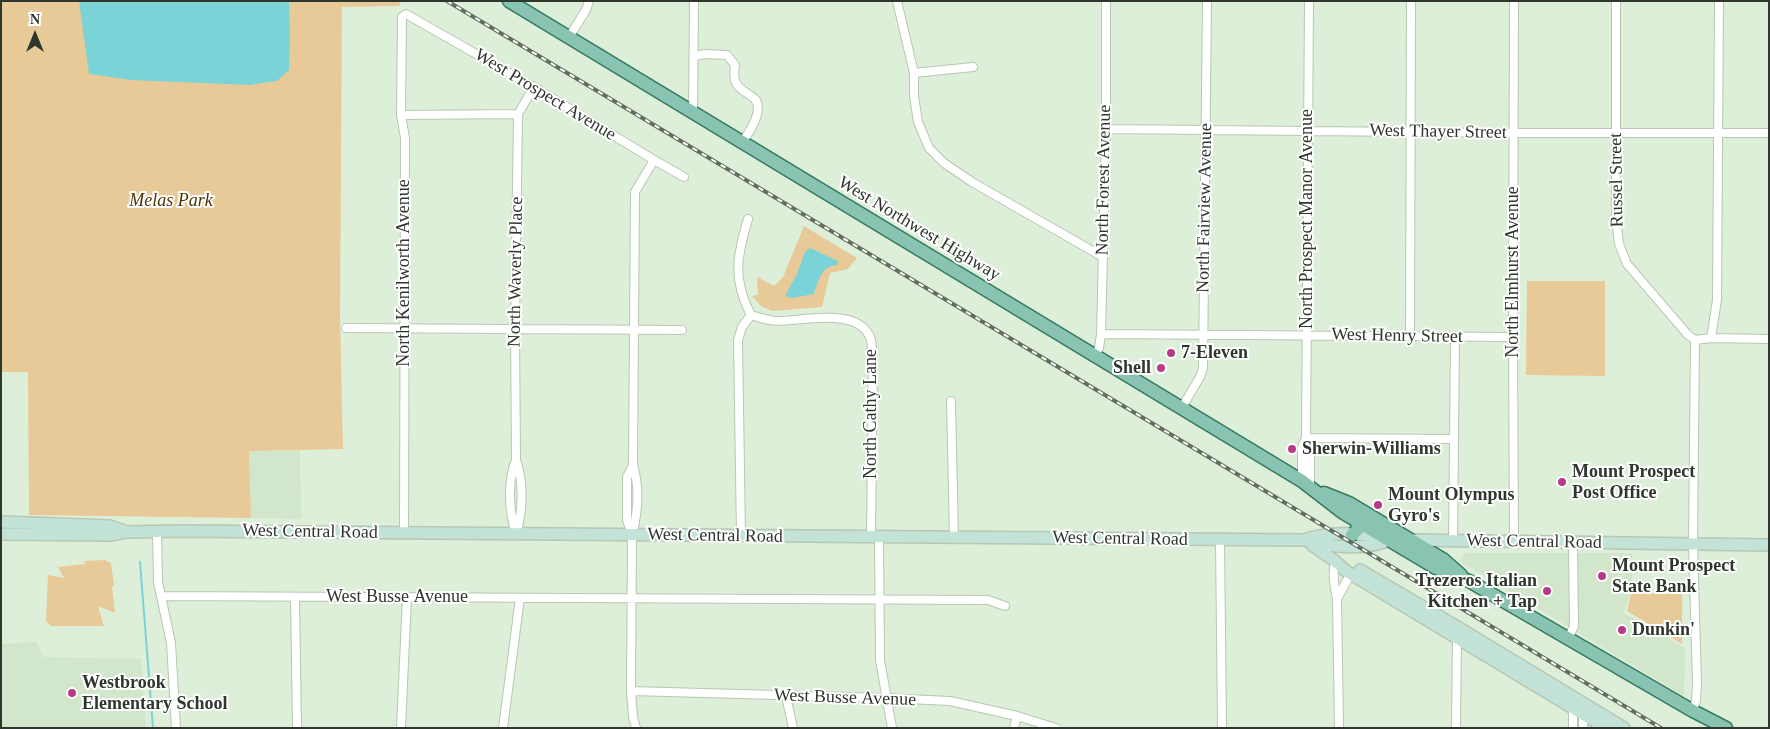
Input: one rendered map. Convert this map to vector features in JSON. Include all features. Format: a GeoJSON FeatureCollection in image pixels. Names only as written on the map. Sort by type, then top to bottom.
{"type":"FeatureCollection","features":[{"type":"Feature","properties":{"kind":"main road","name":"West Northwest Highway"},"geometry":{"type":"LineString","coordinates":[[509,1],[1306,484],[1342,512],[1357,521],[1436,568],[1469,581],[1693,712],[1726,728]]}},
{"type":"Feature","properties":{"kind":"main road","name":"West Northwest Highway"},"geometry":{"type":"LineString","coordinates":[[1306,484],[1349,503],[1444,560],[1469,581]]}},
{"type":"Feature","properties":{"kind":"main road"},"geometry":{"type":"LineString","coordinates":[[1352,535],[1358,529],[1357,521]]}},
{"type":"Feature","properties":{"kind":"main road","name":"West Central Road"},"geometry":{"type":"LineString","coordinates":[[1,522],[110,526],[126,532]]}},
{"type":"Feature","properties":{"kind":"main road","name":"West Central Road"},"geometry":{"type":"LineString","coordinates":[[1,534],[110,535],[126,532],[157,531],[1304,540],[1323,545],[1344,546],[1376,546],[1389,540]]}},
{"type":"Feature","properties":{"kind":"main road","name":"West Central Road"},"geometry":{"type":"LineString","coordinates":[[1304,540],[1318,535],[1371,535],[1389,540],[1769,544]]}},
{"type":"Feature","properties":{"kind":"main road"},"geometry":{"type":"LineString","coordinates":[[1304,540],[1335,561],[1578,706],[1624,728]]}},
{"type":"Feature","properties":{"kind":"main road"},"geometry":{"type":"LineString","coordinates":[[1344,546],[1342,550],[1343,557],[1350,569]]}},
{"type":"Feature","properties":{"kind":"main road"},"geometry":{"type":"LineString","coordinates":[[1578,706],[1606,728]]}},
{"type":"Feature","properties":{"kind":"street"},"geometry":{"type":"LineString","coordinates":[[569,37],[586,10],[589,1]]}},
{"type":"Feature","properties":{"kind":"street"},"geometry":{"type":"LineString","coordinates":[[693,112],[694,1]]}},
{"type":"Feature","properties":{"kind":"street"},"geometry":{"type":"LineString","coordinates":[[897,1],[914,73],[914,96],[918,122],[929,148],[944,163],[972,182],[1103,257]]}},
{"type":"Feature","properties":{"kind":"street","name":"North Forest Avenue"},"geometry":{"type":"LineString","coordinates":[[1094,357],[1099,348],[1101,334],[1106,129],[1106,1]]}},
{"type":"Feature","properties":{"kind":"street","name":"North Fairview Avenue"},"geometry":{"type":"LineString","coordinates":[[1181,409],[1202,373],[1207,1]]}},
{"type":"Feature","properties":{"kind":"street","name":"North Prospect Manor Avenue"},"geometry":{"type":"LineString","coordinates":[[1306,484],[1310,447],[1306,438],[1308,1]]}},
{"type":"Feature","properties":{"kind":"street"},"geometry":{"type":"LineString","coordinates":[[1410,336],[1412,1]]}},
{"type":"Feature","properties":{"kind":"street","name":"North Elmhurst Avenue"},"geometry":{"type":"LineString","coordinates":[[1514,1],[1514,542]]}},
{"type":"Feature","properties":{"kind":"street","name":"Russel Street"},"geometry":{"type":"LineString","coordinates":[[1616,1],[1616,218],[1619,244],[1631,270],[1692,338]]}},
{"type":"Feature","properties":{"kind":"street"},"geometry":{"type":"LineString","coordinates":[[1711,338],[1718,300],[1719,1]]}},
{"type":"Feature","properties":{"kind":"street","name":"West Prospect Avenue"},"geometry":{"type":"LineString","coordinates":[[406,14],[534,87],[684,177]]}},
{"type":"Feature","properties":{"kind":"street","name":"North Kenilworth Avenue"},"geometry":{"type":"LineString","coordinates":[[404,533],[405,138],[402,116],[402,17],[406,14]]}},
{"type":"Feature","properties":{"kind":"street"},"geometry":{"type":"LineString","coordinates":[[694,56],[706,54],[727,55],[735,65],[733,77],[735,82],[739,88],[755,99],[757,104],[756,121],[742,142]]}},
{"type":"Feature","properties":{"kind":"street"},"geometry":{"type":"LineString","coordinates":[[914,73],[973,67]]}},
{"type":"Feature","properties":{"kind":"street","name":"North Waverly Place"},"geometry":{"type":"LineString","coordinates":[[516,534],[512,519],[511,473],[516,460],[515,329],[518,114],[534,87]]}},
{"type":"Feature","properties":{"kind":"street"},"geometry":{"type":"LineString","coordinates":[[402,116],[518,114]]}},
{"type":"Feature","properties":{"kind":"street","name":"West Thayer Street"},"geometry":{"type":"LineString","coordinates":[[1106,129],[1513,133],[1769,133]]}},
{"type":"Feature","properties":{"kind":"street"},"geometry":{"type":"LineString","coordinates":[[636,728],[631,691],[632,535],[636,520],[638,481],[634,466],[635,192],[654,160]]}},
{"type":"Feature","properties":{"kind":"street"},"geometry":{"type":"LineString","coordinates":[[741,536],[738,340],[742,327],[751,315],[743,299],[738,264],[739,249],[748,219]]}},
{"type":"Feature","properties":{"kind":"street","name":"North Cathy Lane"},"geometry":{"type":"LineString","coordinates":[[751,315],[777,321],[820,317],[849,321],[865,330],[871,340],[873,356],[875,537],[880,660],[892,728]]}},
{"type":"Feature","properties":{"kind":"street"},"geometry":{"type":"LineString","coordinates":[[346,328],[682,330]]}},
{"type":"Feature","properties":{"kind":"street","name":"West Henry Street"},"geometry":{"type":"LineString","coordinates":[[1101,334],[1513,337]]}},
{"type":"Feature","properties":{"kind":"street"},"geometry":{"type":"LineString","coordinates":[[1453,541],[1455,338]]}},
{"type":"Feature","properties":{"kind":"street"},"geometry":{"type":"LineString","coordinates":[[1693,712],[1697,684],[1693,544],[1692,338],[1769,339]]}},
{"type":"Feature","properties":{"kind":"street"},"geometry":{"type":"LineString","coordinates":[[951,401],[954,538]]}},
{"type":"Feature","properties":{"kind":"street"},"geometry":{"type":"LineString","coordinates":[[1306,438],[1454,439]]}},
{"type":"Feature","properties":{"kind":"street"},"geometry":{"type":"LineString","coordinates":[[157,531],[158,582],[172,643],[176,728]]}},
{"type":"Feature","properties":{"kind":"street"},"geometry":{"type":"LineString","coordinates":[[1220,540],[1222,728]]}},
{"type":"Feature","properties":{"kind":"street"},"geometry":{"type":"LineString","coordinates":[[1568,639],[1574,626],[1573,542]]}},
{"type":"Feature","properties":{"kind":"street"},"geometry":{"type":"LineString","coordinates":[[1335,561],[1333,570],[1337,599],[1339,728]]}},
{"type":"Feature","properties":{"kind":"street"},"geometry":{"type":"LineString","coordinates":[[1337,599],[1350,569]]}},
{"type":"Feature","properties":{"kind":"street","name":"West Busse Avenue"},"geometry":{"type":"LineString","coordinates":[[161,596],[988,600],[1005,606]]}},
{"type":"Feature","properties":{"kind":"street"},"geometry":{"type":"LineString","coordinates":[[295,597],[297,728]]}},
{"type":"Feature","properties":{"kind":"street"},"geometry":{"type":"LineString","coordinates":[[401,728],[407,597]]}},
{"type":"Feature","properties":{"kind":"street"},"geometry":{"type":"LineString","coordinates":[[503,728],[520,598]]}},
{"type":"Feature","properties":{"kind":"street"},"geometry":{"type":"LineString","coordinates":[[1456,728],[1458,633]]}},
{"type":"Feature","properties":{"kind":"street","name":"West Busse Avenue"},"geometry":{"type":"LineString","coordinates":[[631,691],[886,698],[950,702],[1017,716],[1056,728]]}},
{"type":"Feature","properties":{"kind":"street"},"geometry":{"type":"LineString","coordinates":[[786,696],[793,728]]}},
{"type":"Feature","properties":{"kind":"street"},"geometry":{"type":"LineString","coordinates":[[1572,728],[1578,706]]}},
{"type":"Feature","properties":{"kind":"street"},"geometry":{"type":"LineString","coordinates":[[1578,706],[1583,728]]}},
{"type":"Feature","properties":{"kind":"street"},"geometry":{"type":"LineString","coordinates":[[1014,728],[1017,716]]}},
{"type":"Feature","properties":{"kind":"shaded area"},"geometry":{"type":"Polygon","coordinates":[[[300,450],[301,519],[251,518],[249,451],[300,450]]]}},
{"type":"Feature","properties":{"kind":"shaded area"},"geometry":{"type":"Polygon","coordinates":[[[1465,553],[1632,553],[1632,586],[1624,613],[1685,648],[1684,696],[1459,561],[1465,553]]]}},
{"type":"Feature","properties":{"kind":"shaded area","name":"Westbrook Elementary School"},"geometry":{"type":"Polygon","coordinates":[[[36,642],[44,657],[141,659],[146,728],[1,728],[1,644],[36,642]]]}},
{"type":"Feature","properties":{"kind":"green space","name":"Melas Park"},"geometry":{"type":"Polygon","coordinates":[[[1,1],[401,1],[399,6],[342,7],[340,318],[343,449],[249,451],[251,518],[29,515],[28,372],[1,372],[1,1]]]}},
{"type":"Feature","properties":{"kind":"green space"},"geometry":{"type":"Polygon","coordinates":[[[804,226],[857,258],[848,269],[830,273],[822,307],[773,311],[762,307],[752,296],[758,295],[757,277],[774,286],[783,277],[804,226]]]}},
{"type":"Feature","properties":{"kind":"green space"},"geometry":{"type":"Polygon","coordinates":[[[1527,281],[1605,281],[1605,376],[1526,375],[1527,281]]]}},
{"type":"Feature","properties":{"kind":"green space"},"geometry":{"type":"Polygon","coordinates":[[[105,560],[111,563],[115,613],[98,606],[104,626],[51,626],[46,621],[48,575],[64,578],[58,567],[85,564],[84,561],[105,560]]]}},
{"type":"Feature","properties":{"kind":"green space"},"geometry":{"type":"Polygon","coordinates":[[[1671,583],[1682,584],[1682,644],[1627,611],[1631,593],[1671,594],[1671,583]]]}},
{"type":"Feature","properties":{"kind":"water"},"geometry":{"type":"Polygon","coordinates":[[[79,1],[289,1],[289,70],[277,81],[249,85],[131,80],[89,74],[79,1]]]}},
{"type":"Feature","properties":{"kind":"water"},"geometry":{"type":"Polygon","coordinates":[[[810,248],[838,261],[838,265],[824,271],[814,294],[792,298],[785,296],[796,276],[805,252],[810,248]]]}},
{"type":"Feature","properties":{"kind":"waterway"},"geometry":{"type":"LineString","coordinates":[[140,562],[153,728]]}},
{"type":"Feature","properties":{"kind":"railway"},"geometry":{"type":"LineString","coordinates":[[447,1],[1661,728]]}},
{"type":"Feature","properties":{"kind":"place","name":"7-Eleven"},"geometry":{"type":"Point","coordinates":[1171,353]}},
{"type":"Feature","properties":{"kind":"place","name":"Shell"},"geometry":{"type":"Point","coordinates":[1161,368]}},
{"type":"Feature","properties":{"kind":"place","name":"Sherwin-Williams"},"geometry":{"type":"Point","coordinates":[1292,449]}},
{"type":"Feature","properties":{"kind":"place","name":"Mount Prospect Post Office"},"geometry":{"type":"Point","coordinates":[1562,482]}},
{"type":"Feature","properties":{"kind":"place","name":"Mount Olympus Gyro's"},"geometry":{"type":"Point","coordinates":[1378,505]}},
{"type":"Feature","properties":{"kind":"place","name":"Mount Prospect State Bank"},"geometry":{"type":"Point","coordinates":[1602,576]}},
{"type":"Feature","properties":{"kind":"place","name":"Trezeros Italian Kitchen + Tap"},"geometry":{"type":"Point","coordinates":[1547,591]}},
{"type":"Feature","properties":{"kind":"place","name":"Dunkin'"},"geometry":{"type":"Point","coordinates":[1622,630]}},
{"type":"Feature","properties":{"kind":"place","name":"Westbrook Elementary School"},"geometry":{"type":"Point","coordinates":[72,693]}}]}
